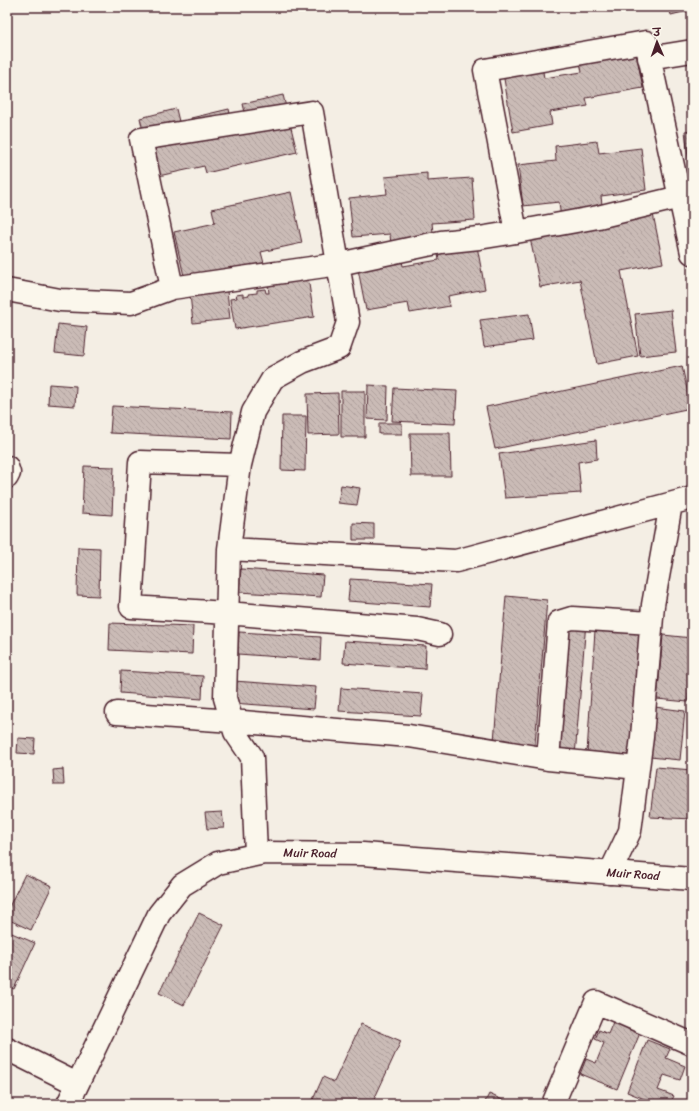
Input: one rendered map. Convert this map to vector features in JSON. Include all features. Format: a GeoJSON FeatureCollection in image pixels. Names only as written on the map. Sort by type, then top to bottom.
{"type":"FeatureCollection","features":[{"type":"Feature","properties":{"kind":"street"},"geometry":{"type":"LineString","coordinates":[[516,232],[485,70],[646,42],[692,253]]}},
{"type":"Feature","properties":{"kind":"street"},"geometry":{"type":"LineString","coordinates":[[650,58],[692,51]]}},
{"type":"Feature","properties":{"kind":"street"},"geometry":{"type":"LineString","coordinates":[[172,288],[141,139],[312,112],[348,322],[339,348],[302,362],[273,378],[254,412],[240,465],[229,549],[225,698],[235,732],[252,757],[256,854]]}},
{"type":"Feature","properties":{"kind":"street"},"geometry":{"type":"LineString","coordinates":[[7,290],[60,300],[130,303],[172,288],[339,264],[441,242],[479,238],[598,217],[680,197]]}},
{"type":"Feature","properties":{"kind":"street"},"geometry":{"type":"LineString","coordinates":[[240,465],[140,462],[132,607],[227,613],[417,629],[440,634]]}},
{"type":"Feature","properties":{"kind":"street"},"geometry":{"type":"LineString","coordinates":[[7,467],[9,473],[7,477]]}},
{"type":"Feature","properties":{"kind":"street"},"geometry":{"type":"LineString","coordinates":[[229,549],[456,562],[692,498]]}},
{"type":"Feature","properties":{"kind":"street"},"geometry":{"type":"LineString","coordinates":[[610,873],[630,831],[642,737],[653,605],[671,504]]}},
{"type":"Feature","properties":{"kind":"street"},"geometry":{"type":"LineString","coordinates":[[548,759],[560,622],[572,618],[651,623]]}},
{"type":"Feature","properties":{"kind":"street"},"geometry":{"type":"LineString","coordinates":[[117,714],[232,721],[409,736],[548,759],[638,768]]}},
{"type":"Feature","properties":{"kind":"street","name":"Muir Road"},"geometry":{"type":"LineString","coordinates":[[68,1104],[159,914],[182,886],[218,863],[264,853],[363,854],[692,879]]}},
{"type":"Feature","properties":{"kind":"street"},"geometry":{"type":"LineString","coordinates":[[553,1104],[596,1002],[692,1044]]}},
{"type":"Feature","properties":{"kind":"street"},"geometry":{"type":"LineString","coordinates":[[7,1049],[77,1084]]}},
{"type":"Feature","properties":{"kind":"building"},"geometry":{"type":"Polygon","coordinates":[[[669,7],[686,7],[687,11],[671,15],[669,7]]]}},
{"type":"Feature","properties":{"kind":"building"},"geometry":{"type":"Polygon","coordinates":[[[635,48],[643,88],[586,98],[588,106],[550,112],[552,125],[513,132],[503,73],[542,66],[544,78],[582,72],[579,58],[635,48]]]}},
{"type":"Feature","properties":{"kind":"building"},"geometry":{"type":"Polygon","coordinates":[[[283,95],[297,152],[206,173],[204,166],[154,177],[140,118],[176,109],[183,138],[195,135],[191,118],[229,109],[234,132],[249,129],[243,104],[283,95]]]}},
{"type":"Feature","properties":{"kind":"building"},"geometry":{"type":"Polygon","coordinates":[[[692,130],[692,190],[685,131],[692,130]]]}},
{"type":"Feature","properties":{"kind":"building"},"geometry":{"type":"Polygon","coordinates":[[[597,141],[599,153],[641,148],[646,190],[601,196],[603,214],[561,219],[559,202],[523,206],[518,165],[556,161],[555,146],[597,141]]]}},
{"type":"Feature","properties":{"kind":"building"},"geometry":{"type":"Polygon","coordinates":[[[427,173],[427,181],[472,178],[475,220],[432,223],[434,241],[391,245],[390,234],[353,237],[349,198],[387,194],[385,177],[427,173]]]}},
{"type":"Feature","properties":{"kind":"building"},"geometry":{"type":"Polygon","coordinates":[[[291,192],[302,243],[261,252],[265,267],[218,276],[217,270],[184,276],[174,232],[215,223],[212,209],[291,192]]]}},
{"type":"Feature","properties":{"kind":"building"},"geometry":{"type":"Polygon","coordinates":[[[652,209],[663,263],[621,271],[638,356],[597,364],[580,280],[540,287],[529,233],[652,209]]]}},
{"type":"Feature","properties":{"kind":"building"},"geometry":{"type":"Polygon","coordinates":[[[476,241],[485,289],[448,296],[450,306],[410,313],[408,303],[366,310],[357,264],[401,256],[403,266],[439,260],[437,248],[476,241]]]}},
{"type":"Feature","properties":{"kind":"building"},"geometry":{"type":"Polygon","coordinates":[[[307,271],[314,317],[235,329],[230,299],[237,298],[236,295],[243,294],[243,297],[249,296],[248,294],[257,293],[257,290],[265,289],[266,293],[269,293],[267,277],[307,271]]]}},
{"type":"Feature","properties":{"kind":"building"},"geometry":{"type":"Polygon","coordinates":[[[227,291],[230,319],[193,323],[190,294],[227,291]]]}},
{"type":"Feature","properties":{"kind":"building"},"geometry":{"type":"Polygon","coordinates":[[[671,310],[676,352],[640,356],[635,314],[671,310]]]}},
{"type":"Feature","properties":{"kind":"building"},"geometry":{"type":"Polygon","coordinates":[[[529,314],[533,340],[484,347],[480,320],[529,314]]]}},
{"type":"Feature","properties":{"kind":"building"},"geometry":{"type":"Polygon","coordinates":[[[58,324],[87,327],[84,356],[55,353],[58,324]]]}},
{"type":"Feature","properties":{"kind":"building"},"geometry":{"type":"Polygon","coordinates":[[[682,366],[691,408],[495,449],[486,407],[682,366]]]}},
{"type":"Feature","properties":{"kind":"building"},"geometry":{"type":"Polygon","coordinates":[[[49,384],[76,386],[75,406],[48,404],[49,384]]]}},
{"type":"Feature","properties":{"kind":"building"},"geometry":{"type":"Polygon","coordinates":[[[368,385],[388,386],[387,420],[367,419],[368,385]]]}},
{"type":"Feature","properties":{"kind":"building"},"geometry":{"type":"Polygon","coordinates":[[[394,388],[457,391],[455,424],[392,421],[394,388]]]}},
{"type":"Feature","properties":{"kind":"building"},"geometry":{"type":"Polygon","coordinates":[[[341,391],[365,391],[365,437],[341,437],[341,391]]]}},
{"type":"Feature","properties":{"kind":"building"},"geometry":{"type":"Polygon","coordinates":[[[338,393],[339,434],[308,435],[307,394],[338,393]]]}},
{"type":"Feature","properties":{"kind":"building"},"geometry":{"type":"Polygon","coordinates":[[[112,406],[232,412],[231,439],[110,433],[112,406]]]}},
{"type":"Feature","properties":{"kind":"building"},"geometry":{"type":"Polygon","coordinates":[[[282,416],[306,416],[305,471],[281,470],[282,416]]]}},
{"type":"Feature","properties":{"kind":"building"},"geometry":{"type":"Polygon","coordinates":[[[379,423],[402,423],[402,434],[379,434],[379,423]]]}},
{"type":"Feature","properties":{"kind":"building"},"geometry":{"type":"Polygon","coordinates":[[[410,433],[450,433],[451,476],[411,476],[410,433]]]}},
{"type":"Feature","properties":{"kind":"building"},"geometry":{"type":"Polygon","coordinates":[[[596,440],[597,459],[578,462],[581,493],[505,498],[499,454],[596,440]]]}},
{"type":"Feature","properties":{"kind":"building"},"geometry":{"type":"Polygon","coordinates":[[[84,466],[114,467],[112,515],[82,513],[84,466]]]}},
{"type":"Feature","properties":{"kind":"building"},"geometry":{"type":"Polygon","coordinates":[[[341,485],[360,488],[357,505],[338,503],[341,485]]]}},
{"type":"Feature","properties":{"kind":"building"},"geometry":{"type":"Polygon","coordinates":[[[353,523],[374,524],[374,540],[353,540],[353,523]]]}},
{"type":"Feature","properties":{"kind":"building"},"geometry":{"type":"Polygon","coordinates":[[[78,547],[100,548],[99,596],[77,595],[78,547]]]}},
{"type":"Feature","properties":{"kind":"building"},"geometry":{"type":"Polygon","coordinates":[[[241,569],[323,575],[321,597],[239,592],[241,569]]]}},
{"type":"Feature","properties":{"kind":"building"},"geometry":{"type":"Polygon","coordinates":[[[350,579],[432,584],[430,607],[348,601],[350,579]]]}},
{"type":"Feature","properties":{"kind":"building"},"geometry":{"type":"Polygon","coordinates":[[[506,596],[547,600],[534,756],[493,753],[506,596]]]}},
{"type":"Feature","properties":{"kind":"building"},"geometry":{"type":"Polygon","coordinates":[[[596,615],[644,618],[635,756],[587,753],[596,615]]]}},
{"type":"Feature","properties":{"kind":"building"},"geometry":{"type":"Polygon","coordinates":[[[554,619],[586,622],[575,756],[542,753],[554,619]]]}},
{"type":"Feature","properties":{"kind":"building"},"geometry":{"type":"Polygon","coordinates":[[[110,623],[193,626],[192,654],[109,650],[110,623]]]}},
{"type":"Feature","properties":{"kind":"building"},"geometry":{"type":"Polygon","coordinates":[[[239,632],[321,637],[320,660],[238,654],[239,632]]]}},
{"type":"Feature","properties":{"kind":"building"},"geometry":{"type":"Polygon","coordinates":[[[663,635],[692,638],[692,666],[688,702],[657,699],[663,635]]]}},
{"type":"Feature","properties":{"kind":"building"},"geometry":{"type":"Polygon","coordinates":[[[345,641],[426,646],[425,669],[343,663],[345,641]]]}},
{"type":"Feature","properties":{"kind":"building"},"geometry":{"type":"Polygon","coordinates":[[[121,671],[203,676],[202,699],[120,693],[121,671]]]}},
{"type":"Feature","properties":{"kind":"building"},"geometry":{"type":"Polygon","coordinates":[[[234,681],[316,687],[314,709],[232,703],[234,681]]]}},
{"type":"Feature","properties":{"kind":"building"},"geometry":{"type":"Polygon","coordinates":[[[341,688],[423,694],[421,716],[339,711],[341,688]]]}},
{"type":"Feature","properties":{"kind":"building"},"geometry":{"type":"Polygon","coordinates":[[[655,707],[685,711],[680,760],[650,757],[655,707]]]}},
{"type":"Feature","properties":{"kind":"building"},"geometry":{"type":"Polygon","coordinates":[[[18,738],[35,739],[34,754],[17,753],[18,738]]]}},
{"type":"Feature","properties":{"kind":"building"},"geometry":{"type":"Polygon","coordinates":[[[656,767],[692,770],[692,819],[650,817],[656,767]]]}},
{"type":"Feature","properties":{"kind":"building"},"geometry":{"type":"Polygon","coordinates":[[[63,769],[64,785],[54,785],[53,770],[63,769]]]}},
{"type":"Feature","properties":{"kind":"building"},"geometry":{"type":"Polygon","coordinates":[[[222,812],[224,828],[207,829],[205,813],[222,812]]]}},
{"type":"Feature","properties":{"kind":"building"},"geometry":{"type":"Polygon","coordinates":[[[25,874],[52,886],[31,930],[7,919],[7,911],[25,874]]]}},
{"type":"Feature","properties":{"kind":"building"},"geometry":{"type":"Polygon","coordinates":[[[199,913],[224,925],[184,1005],[159,993],[199,913]]]}},
{"type":"Feature","properties":{"kind":"building"},"geometry":{"type":"Polygon","coordinates":[[[7,931],[35,943],[14,989],[7,986],[7,931]]]}},
{"type":"Feature","properties":{"kind":"building"},"geometry":{"type":"Polygon","coordinates":[[[613,1022],[640,1033],[617,1089],[580,1074],[586,1059],[596,1063],[604,1043],[595,1039],[599,1030],[608,1034],[613,1022]]]}},
{"type":"Feature","properties":{"kind":"building"},"geometry":{"type":"Polygon","coordinates":[[[361,1024],[401,1041],[372,1104],[311,1104],[323,1077],[334,1082],[361,1024]]]}},
{"type":"Feature","properties":{"kind":"building"},"geometry":{"type":"Polygon","coordinates":[[[647,1040],[670,1049],[666,1058],[685,1066],[680,1080],[664,1075],[658,1090],[674,1096],[670,1104],[657,1104],[627,1092],[647,1040]]]}},
{"type":"Feature","properties":{"kind":"building"},"geometry":{"type":"Polygon","coordinates":[[[489,1094],[512,1104],[484,1104],[489,1094]]]}}]}
